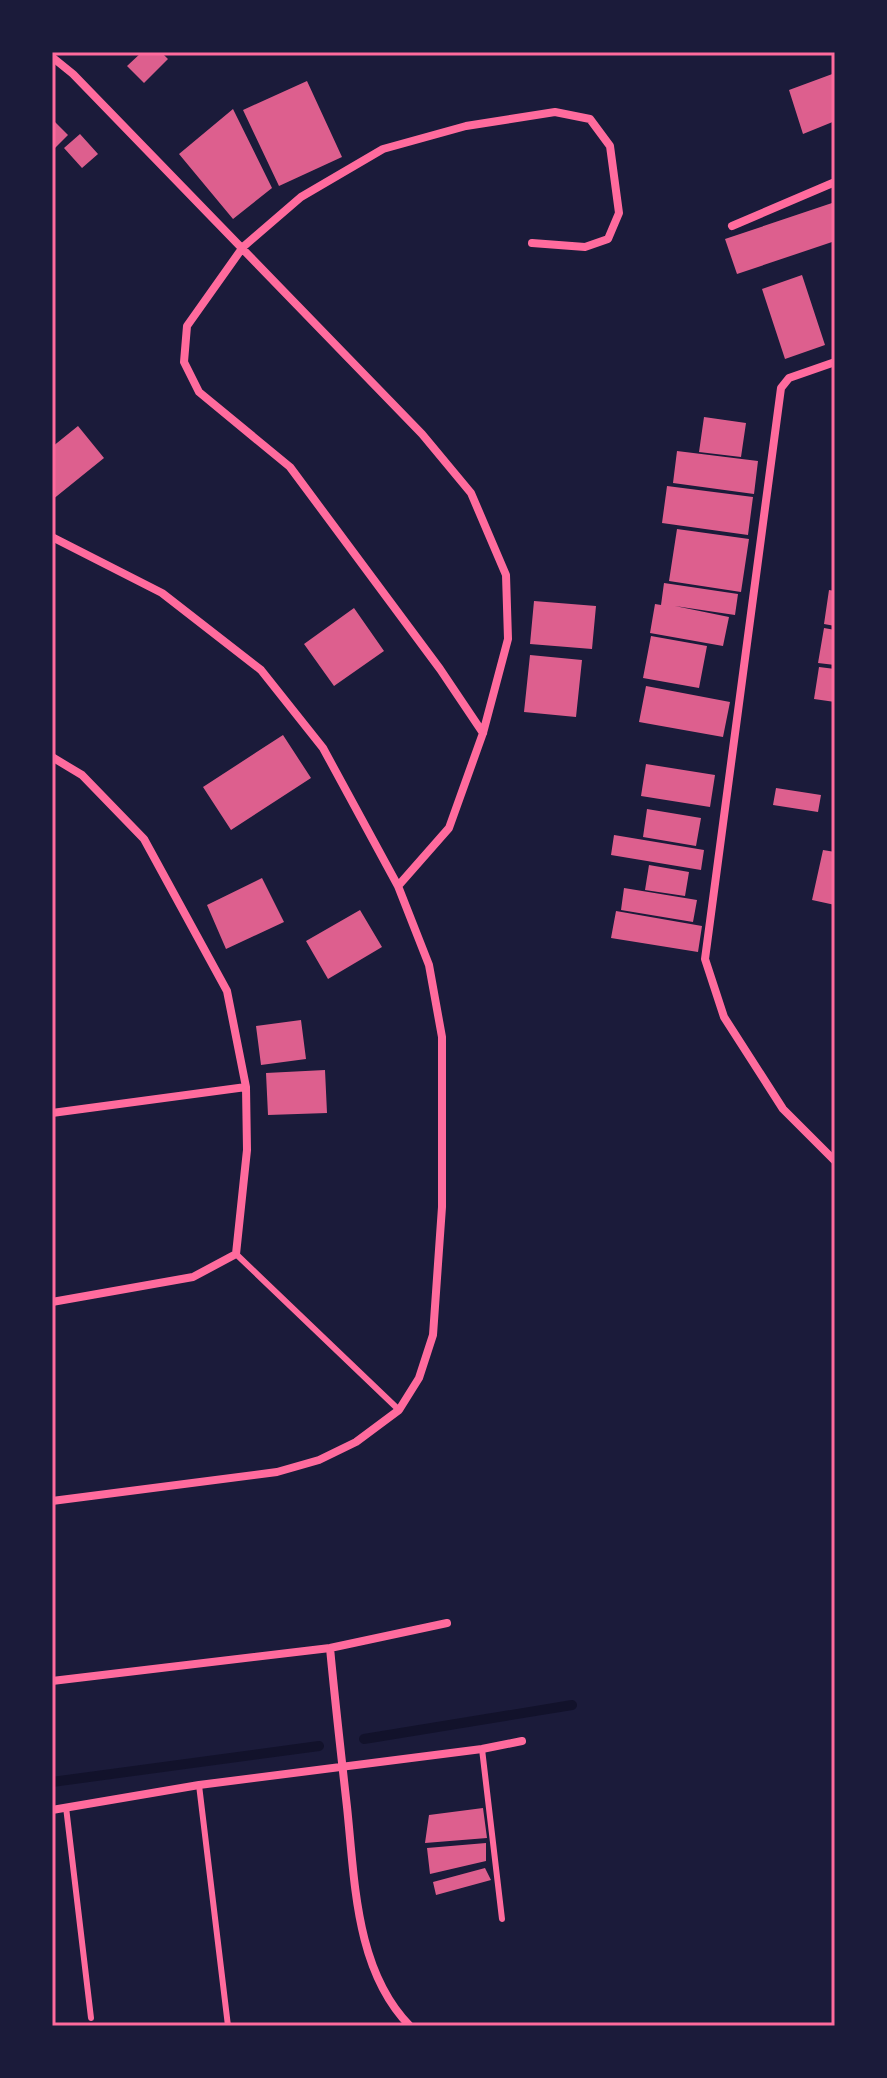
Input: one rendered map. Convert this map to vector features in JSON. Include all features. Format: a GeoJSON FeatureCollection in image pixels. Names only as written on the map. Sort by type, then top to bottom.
{"type":"FeatureCollection","features":[{"type":"Feature","properties":{"kind":"street"},"geometry":{"type":"LineString","coordinates":[[52,57],[73,74],[243,247],[422,434],[471,493],[506,575],[508,639],[483,733],[449,828],[398,886]]}},
{"type":"Feature","properties":{"kind":"street"},"geometry":{"type":"LineString","coordinates":[[483,733],[432,657],[290,467],[199,392],[184,362],[187,326],[243,247],[301,197],[383,149],[466,126],[555,112],[590,119],[610,146],[619,213],[608,239],[585,247],[532,243]]}},
{"type":"Feature","properties":{"kind":"street"},"geometry":{"type":"LineString","coordinates":[[732,226],[835,182]]}},
{"type":"Feature","properties":{"kind":"street"},"geometry":{"type":"LineString","coordinates":[[835,362],[789,378],[781,388],[705,959],[724,1017],[783,1109],[835,1161]]}},
{"type":"Feature","properties":{"kind":"street"},"geometry":{"type":"LineString","coordinates":[[52,537],[162,593],[261,670],[323,748],[398,886],[429,965],[442,1037],[442,1207],[433,1335],[419,1378],[399,1410],[356,1442],[319,1460],[277,1472],[52,1501]]}},
{"type":"Feature","properties":{"kind":"street"},"geometry":{"type":"LineString","coordinates":[[52,757],[82,775],[144,839],[227,991],[246,1087],[247,1150],[236,1254],[193,1277],[52,1302]]}},
{"type":"Feature","properties":{"kind":"street"},"geometry":{"type":"LineString","coordinates":[[52,1113],[246,1087]]}},
{"type":"Feature","properties":{"kind":"street"},"geometry":{"type":"LineString","coordinates":[[52,1681],[330,1648],[447,1623]]}},
{"type":"Feature","properties":{"kind":"street"},"geometry":{"type":"LineString","coordinates":[[330,1648],[359,1922],[378,1976],[396,2011],[410,2026]]}},
{"type":"Feature","properties":{"kind":"street"},"geometry":{"type":"LineString","coordinates":[[52,1810],[199,1785],[482,1749],[522,1741]]}},
{"type":"Feature","properties":{"kind":"lane"},"geometry":{"type":"LineString","coordinates":[[236,1254],[399,1410]]}},
{"type":"Feature","properties":{"kind":"lane"},"geometry":{"type":"LineString","coordinates":[[482,1749],[502,1919]]}},
{"type":"Feature","properties":{"kind":"lane"},"geometry":{"type":"LineString","coordinates":[[199,1785],[228,2026]]}},
{"type":"Feature","properties":{"kind":"lane"},"geometry":{"type":"LineString","coordinates":[[66,1807],[91,2018]]}},
{"type":"Feature","properties":{"kind":"building"},"geometry":{"type":"Polygon","coordinates":[[[142,52],[161,52],[168,59],[144,83],[127,66],[142,52]]]}},
{"type":"Feature","properties":{"kind":"building"},"geometry":{"type":"Polygon","coordinates":[[[835,73],[835,121],[803,134],[789,90],[835,73]]]}},
{"type":"Feature","properties":{"kind":"building"},"geometry":{"type":"Polygon","coordinates":[[[307,81],[342,157],[279,186],[243,110],[307,81]]]}},
{"type":"Feature","properties":{"kind":"building"},"geometry":{"type":"Polygon","coordinates":[[[233,109],[272,188],[233,219],[179,154],[233,109]]]}},
{"type":"Feature","properties":{"kind":"building"},"geometry":{"type":"Polygon","coordinates":[[[52,119],[68,135],[52,151],[52,119]]]}},
{"type":"Feature","properties":{"kind":"building"},"geometry":{"type":"Polygon","coordinates":[[[80,134],[98,154],[82,168],[64,148],[80,134]]]}},
{"type":"Feature","properties":{"kind":"building"},"geometry":{"type":"Polygon","coordinates":[[[835,202],[835,241],[737,274],[725,239],[835,202]]]}},
{"type":"Feature","properties":{"kind":"building"},"geometry":{"type":"Polygon","coordinates":[[[802,275],[825,345],[785,359],[762,289],[802,275]]]}},
{"type":"Feature","properties":{"kind":"building"},"geometry":{"type":"Polygon","coordinates":[[[704,417],[746,423],[741,457],[699,452],[704,417]]]}},
{"type":"Feature","properties":{"kind":"building"},"geometry":{"type":"Polygon","coordinates":[[[78,426],[104,458],[52,500],[52,447],[78,426]]]}},
{"type":"Feature","properties":{"kind":"building"},"geometry":{"type":"Polygon","coordinates":[[[677,451],[758,461],[754,494],[673,483],[677,451]]]}},
{"type":"Feature","properties":{"kind":"building"},"geometry":{"type":"Polygon","coordinates":[[[667,486],[753,497],[748,535],[662,523],[667,486]]]}},
{"type":"Feature","properties":{"kind":"building"},"geometry":{"type":"Polygon","coordinates":[[[677,529],[749,539],[741,592],[669,581],[677,529]]]}},
{"type":"Feature","properties":{"kind":"building"},"geometry":{"type":"Polygon","coordinates":[[[664,583],[738,594],[735,615],[675,606],[729,617],[723,646],[650,633],[655,604],[661,605],[664,583]]]}},
{"type":"Feature","properties":{"kind":"building"},"geometry":{"type":"Polygon","coordinates":[[[829,590],[835,591],[835,626],[824,624],[829,590]]]}},
{"type":"Feature","properties":{"kind":"building"},"geometry":{"type":"Polygon","coordinates":[[[534,601],[596,606],[592,649],[530,644],[534,601]]]}},
{"type":"Feature","properties":{"kind":"building"},"geometry":{"type":"Polygon","coordinates":[[[354,608],[384,651],[334,686],[304,644],[354,608]]]}},
{"type":"Feature","properties":{"kind":"building"},"geometry":{"type":"Polygon","coordinates":[[[824,628],[835,630],[835,665],[818,663],[824,628]]]}},
{"type":"Feature","properties":{"kind":"building"},"geometry":{"type":"Polygon","coordinates":[[[651,636],[707,646],[699,688],[643,678],[651,636]]]}},
{"type":"Feature","properties":{"kind":"building"},"geometry":{"type":"Polygon","coordinates":[[[530,655],[582,660],[576,717],[524,712],[530,655]]]}},
{"type":"Feature","properties":{"kind":"building"},"geometry":{"type":"Polygon","coordinates":[[[819,667],[835,669],[835,702],[814,699],[819,667]]]}},
{"type":"Feature","properties":{"kind":"building"},"geometry":{"type":"Polygon","coordinates":[[[646,686],[730,702],[723,737],[639,722],[646,686]]]}},
{"type":"Feature","properties":{"kind":"building"},"geometry":{"type":"Polygon","coordinates":[[[283,735],[311,778],[231,830],[203,787],[283,735]]]}},
{"type":"Feature","properties":{"kind":"building"},"geometry":{"type":"Polygon","coordinates":[[[646,764],[715,775],[710,807],[641,796],[646,764]]]}},
{"type":"Feature","properties":{"kind":"building"},"geometry":{"type":"Polygon","coordinates":[[[776,788],[821,795],[818,812],[773,805],[776,788]]]}},
{"type":"Feature","properties":{"kind":"building"},"geometry":{"type":"Polygon","coordinates":[[[647,809],[701,818],[696,846],[643,837],[647,809]]]}},
{"type":"Feature","properties":{"kind":"building"},"geometry":{"type":"Polygon","coordinates":[[[614,835],[704,850],[701,870],[611,855],[614,835]]]}},
{"type":"Feature","properties":{"kind":"building"},"geometry":{"type":"Polygon","coordinates":[[[823,850],[835,852],[835,905],[812,900],[823,850]]]}},
{"type":"Feature","properties":{"kind":"building"},"geometry":{"type":"Polygon","coordinates":[[[649,865],[689,872],[685,896],[645,890],[649,865]]]}},
{"type":"Feature","properties":{"kind":"building"},"geometry":{"type":"Polygon","coordinates":[[[262,878],[284,922],[226,949],[207,905],[262,878]]]}},
{"type":"Feature","properties":{"kind":"building"},"geometry":{"type":"Polygon","coordinates":[[[624,888],[697,900],[693,922],[621,910],[624,888]]]}},
{"type":"Feature","properties":{"kind":"building"},"geometry":{"type":"Polygon","coordinates":[[[360,910],[382,947],[328,979],[306,941],[360,910]]]}},
{"type":"Feature","properties":{"kind":"building"},"geometry":{"type":"Polygon","coordinates":[[[616,911],[702,926],[698,952],[611,938],[616,911]]]}},
{"type":"Feature","properties":{"kind":"building"},"geometry":{"type":"Polygon","coordinates":[[[301,1020],[306,1059],[261,1065],[256,1026],[301,1020]]]}},
{"type":"Feature","properties":{"kind":"building"},"geometry":{"type":"Polygon","coordinates":[[[325,1070],[327,1113],[268,1115],[266,1073],[325,1070]]]}},
{"type":"Feature","properties":{"kind":"building"},"geometry":{"type":"Polygon","coordinates":[[[483,1808],[487,1838],[425,1843],[429,1815],[483,1808]]]}},
{"type":"Feature","properties":{"kind":"building"},"geometry":{"type":"Polygon","coordinates":[[[486,1843],[486,1861],[430,1874],[427,1848],[486,1843]]]}},
{"type":"Feature","properties":{"kind":"building"},"geometry":{"type":"Polygon","coordinates":[[[485,1868],[491,1880],[436,1895],[433,1882],[485,1868]]]}},
{"type":"Feature","properties":{"kind":"waterway"},"geometry":{"type":"LineString","coordinates":[[364,1739],[572,1705]]}},
{"type":"Feature","properties":{"kind":"waterway"},"geometry":{"type":"LineString","coordinates":[[52,1782],[319,1746]]}}]}
